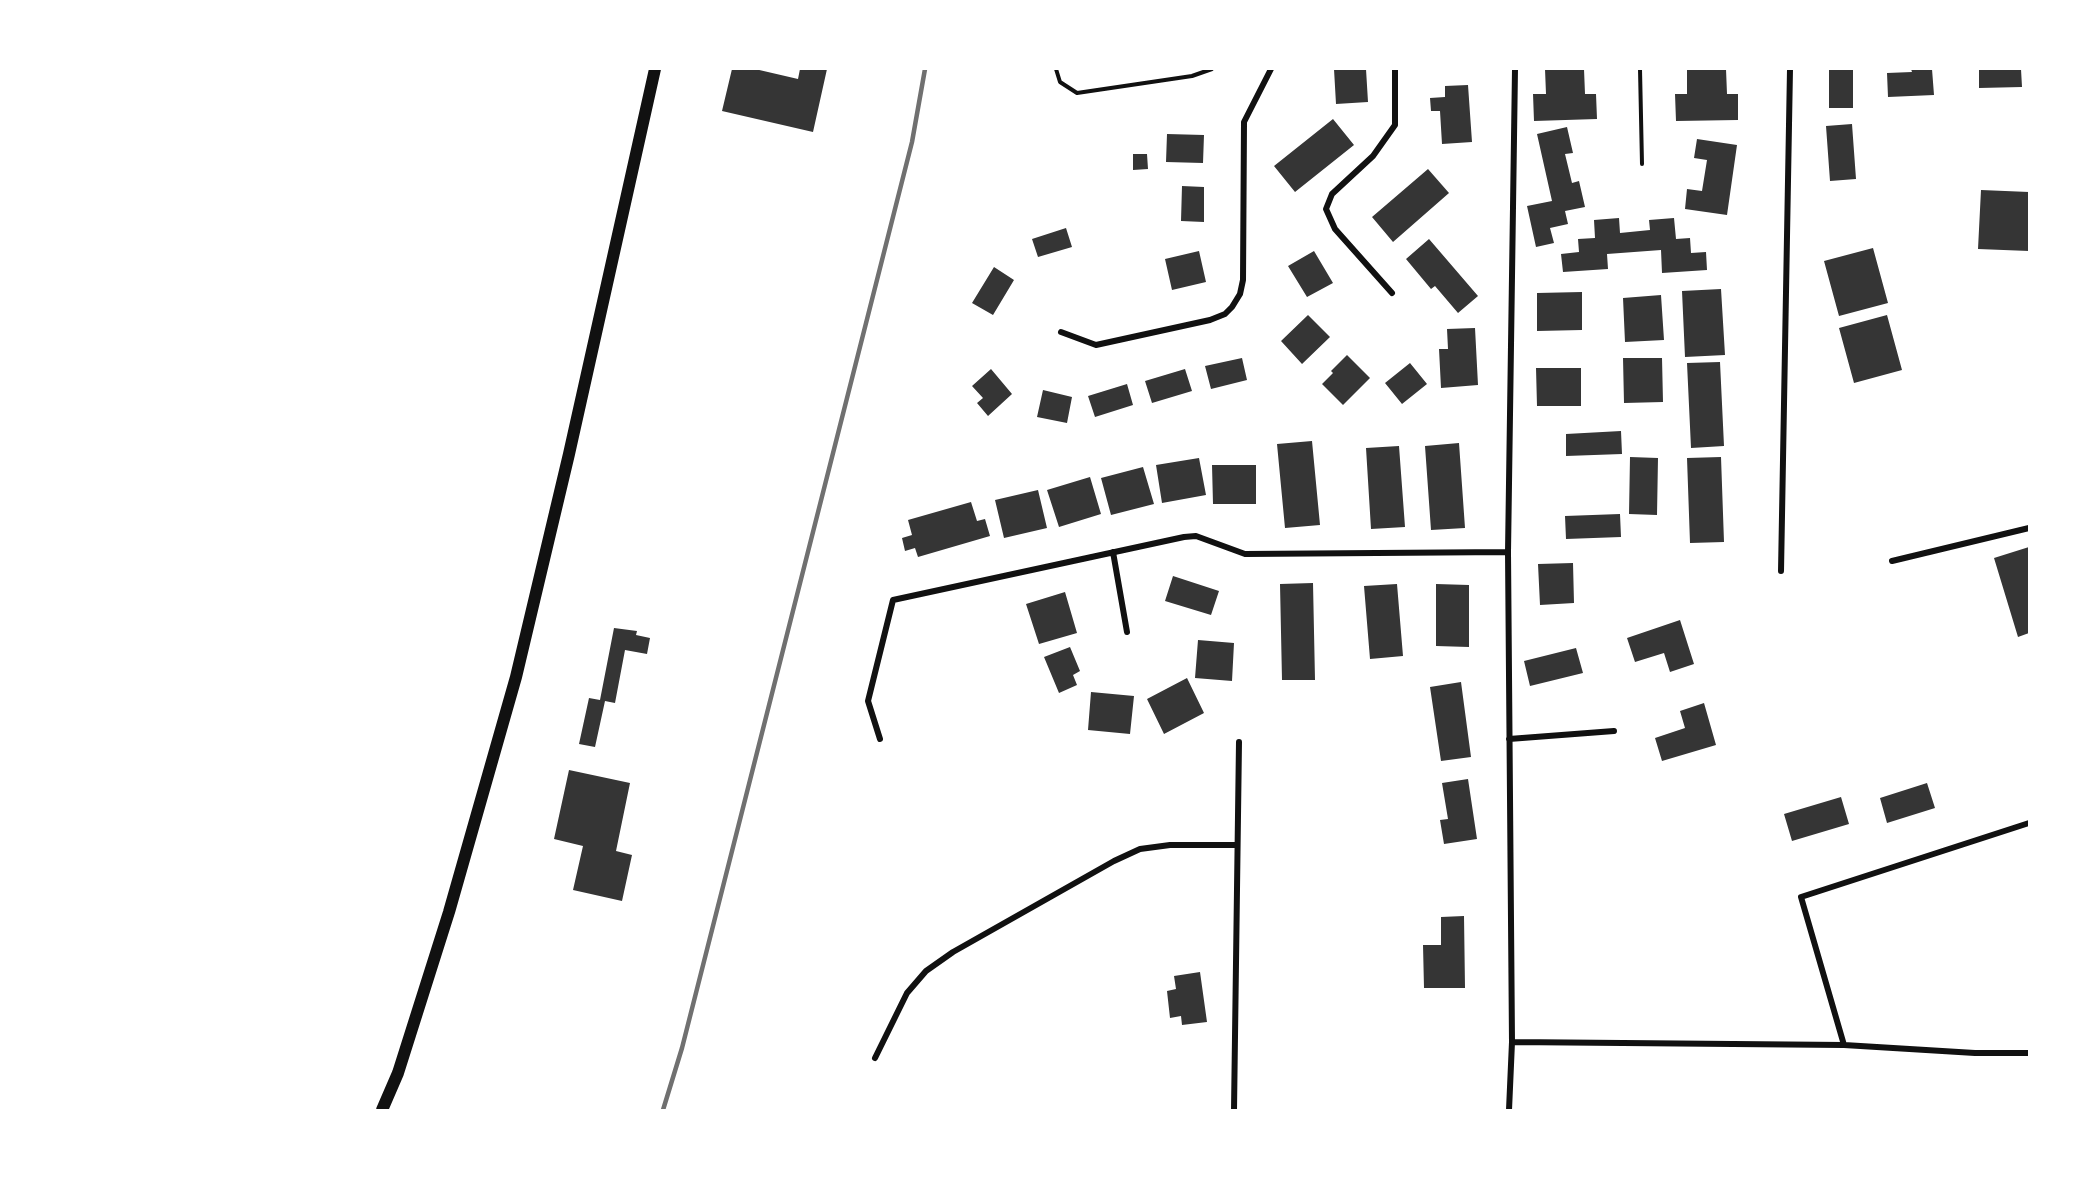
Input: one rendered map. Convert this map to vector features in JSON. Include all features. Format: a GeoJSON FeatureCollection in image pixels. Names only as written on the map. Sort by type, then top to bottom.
{"type":"FeatureCollection","features":[{"type":"Feature","properties":{"kind":"main road"},"geometry":{"type":"LineString","coordinates":[[382,1110],[398,1073],[449,912],[516,677],[569,454],[655,69]]}},
{"type":"Feature","properties":{"kind":"street"},"geometry":{"type":"LineString","coordinates":[[1061,332],[1096,345],[1210,320],[1225,314],[1232,307],[1240,294],[1243,280],[1244,122],[1271,69]]}},
{"type":"Feature","properties":{"kind":"street"},"geometry":{"type":"LineString","coordinates":[[1392,293],[1335,229],[1326,209],[1332,194],[1373,156],[1395,125],[1395,69]]}},
{"type":"Feature","properties":{"kind":"street"},"geometry":{"type":"LineString","coordinates":[[1509,1110],[1512,1042],[1508,552],[1515,69]]}},
{"type":"Feature","properties":{"kind":"street"},"geometry":{"type":"LineString","coordinates":[[1780,571],[1790,69]]}},
{"type":"Feature","properties":{"kind":"street"},"geometry":{"type":"LineString","coordinates":[[1892,561],[2029,528]]}},
{"type":"Feature","properties":{"kind":"street"},"geometry":{"type":"LineString","coordinates":[[880,739],[868,701],[893,600],[1196,536],[1245,554],[1508,552]]}},
{"type":"Feature","properties":{"kind":"street"},"geometry":{"type":"LineString","coordinates":[[1113,552],[1127,632]]}},
{"type":"Feature","properties":{"kind":"street"},"geometry":{"type":"LineString","coordinates":[[1509,739],[1614,731]]}},
{"type":"Feature","properties":{"kind":"street"},"geometry":{"type":"LineString","coordinates":[[1234,1110],[1239,742]]}},
{"type":"Feature","properties":{"kind":"street"},"geometry":{"type":"LineString","coordinates":[[1844,1045],[1801,897],[2029,823]]}},
{"type":"Feature","properties":{"kind":"street"},"geometry":{"type":"LineString","coordinates":[[875,1058],[907,993],[926,971],[952,952],[1113,861],[1140,849],[1170,845],[1236,845]]}},
{"type":"Feature","properties":{"kind":"street"},"geometry":{"type":"LineString","coordinates":[[1512,1042],[1844,1045],[1975,1053],[2029,1053]]}},
{"type":"Feature","properties":{"kind":"lane"},"geometry":{"type":"LineString","coordinates":[[1056,69],[1060,82],[1077,93],[1192,76],[1212,69]]}},
{"type":"Feature","properties":{"kind":"lane"},"geometry":{"type":"LineString","coordinates":[[1640,69],[1642,164]]}},
{"type":"Feature","properties":{"kind":"building"},"geometry":{"type":"Polygon","coordinates":[[[732,69],[755,69],[798,79],[800,69],[827,69],[813,132],[722,111],[732,69]]]}},
{"type":"Feature","properties":{"kind":"building"},"geometry":{"type":"Polygon","coordinates":[[[1334,69],[1366,69],[1368,102],[1336,104],[1334,69]]]}},
{"type":"Feature","properties":{"kind":"building"},"geometry":{"type":"Polygon","coordinates":[[[1545,69],[1584,69],[1585,94],[1596,94],[1597,119],[1534,121],[1533,94],[1546,94],[1545,69]]]}},
{"type":"Feature","properties":{"kind":"building"},"geometry":{"type":"Polygon","coordinates":[[[1687,69],[1726,69],[1727,94],[1738,94],[1738,120],[1676,121],[1675,94],[1687,94],[1687,69]]]}},
{"type":"Feature","properties":{"kind":"building"},"geometry":{"type":"Polygon","coordinates":[[[1829,69],[1853,69],[1853,108],[1829,108],[1829,69]]]}},
{"type":"Feature","properties":{"kind":"building"},"geometry":{"type":"Polygon","coordinates":[[[1911,69],[1932,69],[1934,95],[1888,97],[1887,73],[1912,72],[1911,69]]]}},
{"type":"Feature","properties":{"kind":"building"},"geometry":{"type":"Polygon","coordinates":[[[1979,69],[2021,69],[2022,87],[1979,88],[1979,69]]]}},
{"type":"Feature","properties":{"kind":"building"},"geometry":{"type":"Polygon","coordinates":[[[1468,85],[1472,142],[1442,144],[1440,111],[1431,111],[1430,98],[1445,97],[1445,86],[1468,85]]]}},
{"type":"Feature","properties":{"kind":"building"},"geometry":{"type":"Polygon","coordinates":[[[1333,119],[1354,145],[1295,192],[1274,166],[1333,119]]]}},
{"type":"Feature","properties":{"kind":"building"},"geometry":{"type":"Polygon","coordinates":[[[1852,124],[1856,179],[1830,181],[1826,126],[1852,124]]]}},
{"type":"Feature","properties":{"kind":"building"},"geometry":{"type":"Polygon","coordinates":[[[1567,127],[1573,153],[1565,154],[1572,183],[1579,181],[1585,207],[1565,211],[1568,224],[1550,228],[1554,243],[1536,247],[1527,206],[1552,201],[1537,134],[1567,127]]]}},
{"type":"Feature","properties":{"kind":"building"},"geometry":{"type":"Polygon","coordinates":[[[1167,134],[1204,135],[1203,163],[1166,162],[1167,134]]]}},
{"type":"Feature","properties":{"kind":"building"},"geometry":{"type":"Polygon","coordinates":[[[1697,139],[1737,145],[1727,215],[1685,209],[1687,189],[1702,191],[1707,160],[1694,158],[1697,139]]]}},
{"type":"Feature","properties":{"kind":"building"},"geometry":{"type":"Polygon","coordinates":[[[1133,154],[1147,154],[1148,169],[1133,170],[1133,154]]]}},
{"type":"Feature","properties":{"kind":"building"},"geometry":{"type":"Polygon","coordinates":[[[1428,169],[1449,193],[1393,242],[1372,217],[1428,169]]]}},
{"type":"Feature","properties":{"kind":"building"},"geometry":{"type":"Polygon","coordinates":[[[1182,186],[1204,187],[1204,222],[1181,221],[1182,186]]]}},
{"type":"Feature","properties":{"kind":"building"},"geometry":{"type":"Polygon","coordinates":[[[1981,190],[2029,192],[2029,251],[1978,249],[1981,190]]]}},
{"type":"Feature","properties":{"kind":"building"},"geometry":{"type":"Polygon","coordinates":[[[1619,218],[1620,233],[1650,230],[1649,220],[1674,218],[1676,239],[1690,238],[1691,253],[1706,252],[1707,270],[1662,273],[1661,250],[1607,254],[1608,269],[1563,272],[1561,254],[1579,252],[1578,239],[1595,238],[1594,220],[1619,218]]]}},
{"type":"Feature","properties":{"kind":"building"},"geometry":{"type":"Polygon","coordinates":[[[1066,228],[1072,247],[1038,257],[1032,239],[1066,228]]]}},
{"type":"Feature","properties":{"kind":"building"},"geometry":{"type":"Polygon","coordinates":[[[1429,239],[1478,296],[1458,313],[1435,286],[1431,289],[1406,259],[1429,239]]]}},
{"type":"Feature","properties":{"kind":"building"},"geometry":{"type":"Polygon","coordinates":[[[1873,248],[1888,303],[1839,316],[1824,261],[1873,248]]]}},
{"type":"Feature","properties":{"kind":"building"},"geometry":{"type":"Polygon","coordinates":[[[1199,251],[1206,282],[1172,290],[1165,259],[1199,251]]]}},
{"type":"Feature","properties":{"kind":"building"},"geometry":{"type":"Polygon","coordinates":[[[1314,251],[1333,283],[1307,297],[1288,266],[1314,251]]]}},
{"type":"Feature","properties":{"kind":"building"},"geometry":{"type":"Polygon","coordinates":[[[994,267],[1014,280],[993,315],[972,303],[994,267]]]}},
{"type":"Feature","properties":{"kind":"building"},"geometry":{"type":"Polygon","coordinates":[[[1721,289],[1725,355],[1685,357],[1682,291],[1721,289]]]}},
{"type":"Feature","properties":{"kind":"building"},"geometry":{"type":"Polygon","coordinates":[[[1582,292],[1582,330],[1537,331],[1537,293],[1582,292]]]}},
{"type":"Feature","properties":{"kind":"building"},"geometry":{"type":"Polygon","coordinates":[[[1661,295],[1664,340],[1625,342],[1623,298],[1661,295]]]}},
{"type":"Feature","properties":{"kind":"building"},"geometry":{"type":"Polygon","coordinates":[[[1308,315],[1330,337],[1302,364],[1281,341],[1308,315]]]}},
{"type":"Feature","properties":{"kind":"building"},"geometry":{"type":"Polygon","coordinates":[[[1887,315],[1902,370],[1854,383],[1839,328],[1887,315]]]}},
{"type":"Feature","properties":{"kind":"building"},"geometry":{"type":"Polygon","coordinates":[[[1475,328],[1478,385],[1441,388],[1439,349],[1448,349],[1447,329],[1475,328]]]}},
{"type":"Feature","properties":{"kind":"building"},"geometry":{"type":"Polygon","coordinates":[[[1347,355],[1370,378],[1343,405],[1322,384],[1347,355]]]}},
{"type":"Feature","properties":{"kind":"building"},"geometry":{"type":"Polygon","coordinates":[[[1242,358],[1247,380],[1211,389],[1205,366],[1242,358]]]}},
{"type":"Feature","properties":{"kind":"building"},"geometry":{"type":"Polygon","coordinates":[[[1623,358],[1662,358],[1663,402],[1624,403],[1623,358]]]}},
{"type":"Feature","properties":{"kind":"building"},"geometry":{"type":"Polygon","coordinates":[[[1720,362],[1724,446],[1691,448],[1687,363],[1720,362]]]}},
{"type":"Feature","properties":{"kind":"building"},"geometry":{"type":"Polygon","coordinates":[[[1410,363],[1427,384],[1402,404],[1385,383],[1410,363]]]}},
{"type":"Feature","properties":{"kind":"building"},"geometry":{"type":"Polygon","coordinates":[[[1536,368],[1581,368],[1581,406],[1537,406],[1536,368]]]}},
{"type":"Feature","properties":{"kind":"building"},"geometry":{"type":"Polygon","coordinates":[[[991,369],[1012,394],[988,416],[977,403],[983,398],[972,386],[991,369]]]}},
{"type":"Feature","properties":{"kind":"building"},"geometry":{"type":"Polygon","coordinates":[[[1185,369],[1192,391],[1152,403],[1145,381],[1185,369]]]}},
{"type":"Feature","properties":{"kind":"building"},"geometry":{"type":"Polygon","coordinates":[[[1127,384],[1133,405],[1095,417],[1088,396],[1127,384]]]}},
{"type":"Feature","properties":{"kind":"building"},"geometry":{"type":"Polygon","coordinates":[[[1043,390],[1072,397],[1067,423],[1037,417],[1043,390]]]}},
{"type":"Feature","properties":{"kind":"building"},"geometry":{"type":"Polygon","coordinates":[[[1621,431],[1622,454],[1566,456],[1566,434],[1621,431]]]}},
{"type":"Feature","properties":{"kind":"building"},"geometry":{"type":"Polygon","coordinates":[[[1312,441],[1320,525],[1285,528],[1277,444],[1312,441]]]}},
{"type":"Feature","properties":{"kind":"building"},"geometry":{"type":"Polygon","coordinates":[[[1459,443],[1465,528],[1431,530],[1425,446],[1459,443]]]}},
{"type":"Feature","properties":{"kind":"building"},"geometry":{"type":"Polygon","coordinates":[[[1399,446],[1405,527],[1371,529],[1366,448],[1399,446]]]}},
{"type":"Feature","properties":{"kind":"building"},"geometry":{"type":"Polygon","coordinates":[[[1630,457],[1658,458],[1657,515],[1629,514],[1630,457]]]}},
{"type":"Feature","properties":{"kind":"building"},"geometry":{"type":"Polygon","coordinates":[[[1721,457],[1724,542],[1690,543],[1687,458],[1721,457]]]}},
{"type":"Feature","properties":{"kind":"building"},"geometry":{"type":"Polygon","coordinates":[[[1199,458],[1206,495],[1162,503],[1156,465],[1199,458]]]}},
{"type":"Feature","properties":{"kind":"building"},"geometry":{"type":"Polygon","coordinates":[[[1212,465],[1256,465],[1256,504],[1213,504],[1212,465]]]}},
{"type":"Feature","properties":{"kind":"building"},"geometry":{"type":"Polygon","coordinates":[[[1143,467],[1154,504],[1111,515],[1101,478],[1143,467]]]}},
{"type":"Feature","properties":{"kind":"building"},"geometry":{"type":"Polygon","coordinates":[[[1090,477],[1101,514],[1059,527],[1047,490],[1090,477]]]}},
{"type":"Feature","properties":{"kind":"building"},"geometry":{"type":"Polygon","coordinates":[[[1038,490],[1047,528],[1004,538],[995,500],[1038,490]]]}},
{"type":"Feature","properties":{"kind":"building"},"geometry":{"type":"Polygon","coordinates":[[[971,502],[977,521],[985,519],[990,536],[918,557],[915,548],[905,551],[902,538],[912,535],[908,520],[971,502]]]}},
{"type":"Feature","properties":{"kind":"building"},"geometry":{"type":"Polygon","coordinates":[[[1620,514],[1621,537],[1566,539],[1565,516],[1620,514]]]}},
{"type":"Feature","properties":{"kind":"building"},"geometry":{"type":"Polygon","coordinates":[[[2029,547],[2029,633],[2018,637],[1994,558],[2029,547]]]}},
{"type":"Feature","properties":{"kind":"building"},"geometry":{"type":"Polygon","coordinates":[[[1573,563],[1574,603],[1540,605],[1538,564],[1573,563]]]}},
{"type":"Feature","properties":{"kind":"building"},"geometry":{"type":"Polygon","coordinates":[[[1173,576],[1219,591],[1211,615],[1165,601],[1173,576]]]}},
{"type":"Feature","properties":{"kind":"building"},"geometry":{"type":"Polygon","coordinates":[[[1313,583],[1315,680],[1282,680],[1280,584],[1313,583]]]}},
{"type":"Feature","properties":{"kind":"building"},"geometry":{"type":"Polygon","coordinates":[[[1397,584],[1403,656],[1370,659],[1364,586],[1397,584]]]}},
{"type":"Feature","properties":{"kind":"building"},"geometry":{"type":"Polygon","coordinates":[[[1436,584],[1469,585],[1469,647],[1436,646],[1436,584]]]}},
{"type":"Feature","properties":{"kind":"building"},"geometry":{"type":"Polygon","coordinates":[[[1065,592],[1077,633],[1039,644],[1026,604],[1065,592]]]}},
{"type":"Feature","properties":{"kind":"building"},"geometry":{"type":"Polygon","coordinates":[[[1680,620],[1694,664],[1670,672],[1664,653],[1635,662],[1627,638],[1680,620]]]}},
{"type":"Feature","properties":{"kind":"building"},"geometry":{"type":"Polygon","coordinates":[[[614,628],[637,631],[636,635],[650,638],[647,654],[625,650],[615,703],[605,701],[595,747],[579,744],[589,698],[600,700],[614,628]]]}},
{"type":"Feature","properties":{"kind":"building"},"geometry":{"type":"Polygon","coordinates":[[[1198,640],[1234,643],[1232,681],[1195,678],[1198,640]]]}},
{"type":"Feature","properties":{"kind":"building"},"geometry":{"type":"Polygon","coordinates":[[[1070,647],[1080,671],[1073,675],[1077,685],[1059,693],[1044,657],[1070,647]]]}},
{"type":"Feature","properties":{"kind":"building"},"geometry":{"type":"Polygon","coordinates":[[[1576,648],[1583,673],[1530,686],[1524,661],[1576,648]]]}},
{"type":"Feature","properties":{"kind":"building"},"geometry":{"type":"Polygon","coordinates":[[[1187,678],[1204,713],[1164,734],[1147,699],[1187,678]]]}},
{"type":"Feature","properties":{"kind":"building"},"geometry":{"type":"Polygon","coordinates":[[[1461,682],[1471,757],[1441,761],[1430,687],[1461,682]]]}},
{"type":"Feature","properties":{"kind":"building"},"geometry":{"type":"Polygon","coordinates":[[[1091,692],[1134,696],[1130,734],[1088,730],[1091,692]]]}},
{"type":"Feature","properties":{"kind":"building"},"geometry":{"type":"Polygon","coordinates":[[[1704,703],[1716,745],[1662,761],[1655,738],[1685,728],[1680,711],[1704,703]]]}},
{"type":"Feature","properties":{"kind":"building"},"geometry":{"type":"Polygon","coordinates":[[[569,770],[630,783],[616,851],[632,855],[622,901],[573,890],[583,846],[554,839],[569,770]]]}},
{"type":"Feature","properties":{"kind":"building"},"geometry":{"type":"Polygon","coordinates":[[[1468,779],[1477,839],[1444,844],[1440,820],[1448,819],[1442,783],[1468,779]]]}},
{"type":"Feature","properties":{"kind":"building"},"geometry":{"type":"Polygon","coordinates":[[[1927,783],[1935,808],[1887,823],[1880,798],[1927,783]]]}},
{"type":"Feature","properties":{"kind":"building"},"geometry":{"type":"Polygon","coordinates":[[[1841,797],[1849,824],[1792,841],[1784,814],[1841,797]]]}},
{"type":"Feature","properties":{"kind":"building"},"geometry":{"type":"Polygon","coordinates":[[[1464,916],[1465,988],[1424,988],[1423,945],[1441,945],[1441,917],[1464,916]]]}},
{"type":"Feature","properties":{"kind":"building"},"geometry":{"type":"Polygon","coordinates":[[[1200,972],[1207,1022],[1182,1025],[1181,1016],[1170,1018],[1167,991],[1176,989],[1174,976],[1200,972]]]}},
{"type":"Feature","properties":{"kind":"railway"},"geometry":{"type":"LineString","coordinates":[[663,1110],[682,1048],[912,142],[925,69]]}}]}
